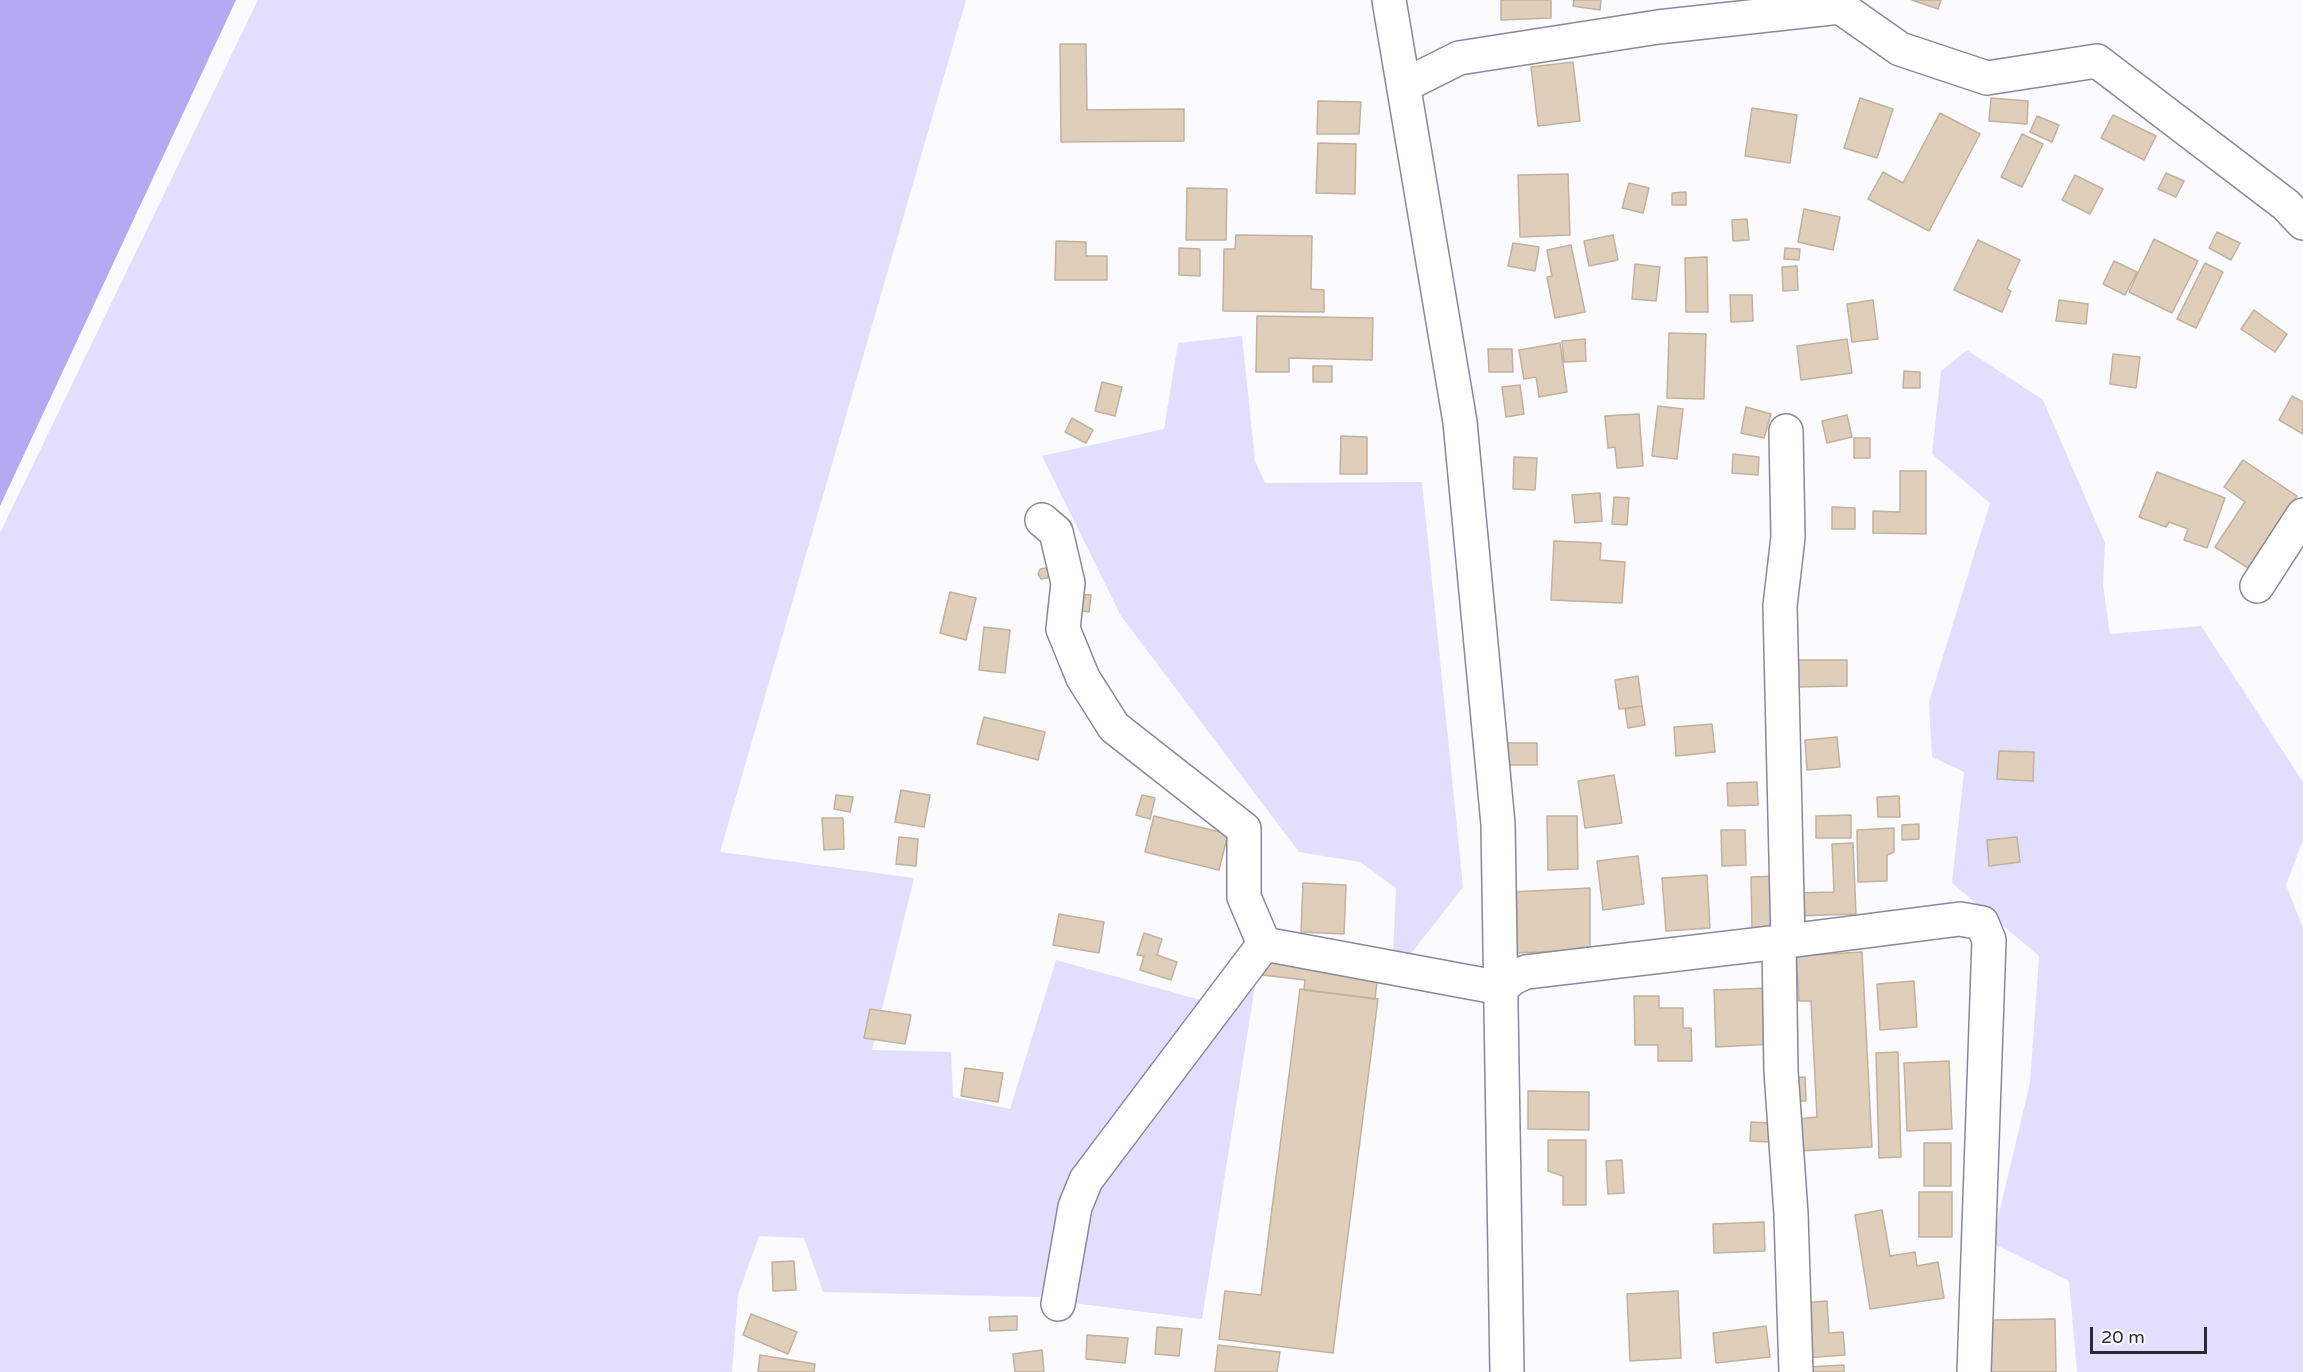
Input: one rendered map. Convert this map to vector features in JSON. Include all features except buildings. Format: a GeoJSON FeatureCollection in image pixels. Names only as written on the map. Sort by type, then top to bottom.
{"type":"FeatureCollection","features":[{"type":"Feature","properties":{"kind":"street"},"geometry":{"type":"LineString","coordinates":[[1389,0],[1460,422],[1498,824],[1507,1372]]}},
{"type":"Feature","properties":{"kind":"street"},"geometry":{"type":"LineString","coordinates":[[1405,85],[1459,58],[1658,27],[1840,7],[1899,49],[1987,78],[2097,61],[2286,205],[2303,223]]}},
{"type":"Feature","properties":{"kind":"street"},"geometry":{"type":"LineString","coordinates":[[1786,431],[1788,537],[1780,606],[1783,942],[1781,1071],[1791,1214],[1796,1372]]}},
{"type":"Feature","properties":{"kind":"street"},"geometry":{"type":"LineString","coordinates":[[2257,586],[2303,515]]}},
{"type":"Feature","properties":{"kind":"street"},"geometry":{"type":"LineString","coordinates":[[1042,520],[1056,532],[1068,583],[1063,629],[1083,678],[1114,727],[1244,829],[1244,897],[1264,944]]}},
{"type":"Feature","properties":{"kind":"street"},"geometry":{"type":"LineString","coordinates":[[1501,988],[1513,978],[1526,972],[1960,919],[1982,923],[1989,940],[1974,1372]]}},
{"type":"Feature","properties":{"kind":"street"},"geometry":{"type":"LineString","coordinates":[[1264,944],[1501,988]]}},
{"type":"Feature","properties":{"kind":"street"},"geometry":{"type":"LineString","coordinates":[[1058,1304],[1075,1207],[1086,1180],[1264,944]]}},
{"type":"Feature","properties":{"kind":"shaded area"},"geometry":{"type":"Polygon","coordinates":[[[0,0],[236,0],[0,506],[0,0]]]}},
{"type":"Feature","properties":{"kind":"shaded area"},"geometry":{"type":"Polygon","coordinates":[[[258,0],[966,0],[720,852],[914,878],[872,1050],[951,1052],[953,1097],[1010,1109],[1056,960],[1208,1002],[1071,1175],[1040,1297],[823,1292],[804,1238],[759,1236],[738,1295],[732,1372],[0,1372],[0,533],[258,0]]]}},
{"type":"Feature","properties":{"kind":"shaded area"},"geometry":{"type":"Polygon","coordinates":[[[1242,336],[1255,461],[1265,483],[1422,482],[1463,887],[1392,978],[1396,888],[1360,862],[1299,852],[1121,616],[1042,456],[1164,429],[1178,343],[1242,336]]]}},
{"type":"Feature","properties":{"kind":"shaded area"},"geometry":{"type":"Polygon","coordinates":[[[1967,350],[2043,400],[2105,543],[2103,585],[2110,634],[2201,626],[2303,782],[2303,840],[2286,885],[2303,928],[2303,1372],[2077,1372],[2069,1281],[1992,1243],[2030,1083],[2039,956],[1952,883],[1964,772],[1932,757],[1929,702],[1990,503],[1932,454],[1941,371],[1967,350]]]}},
{"type":"Feature","properties":{"kind":"shaded area"},"geometry":{"type":"Polygon","coordinates":[[[1257,973],[1202,1319],[1073,1303],[1097,1184],[1257,973]]]}}]}
